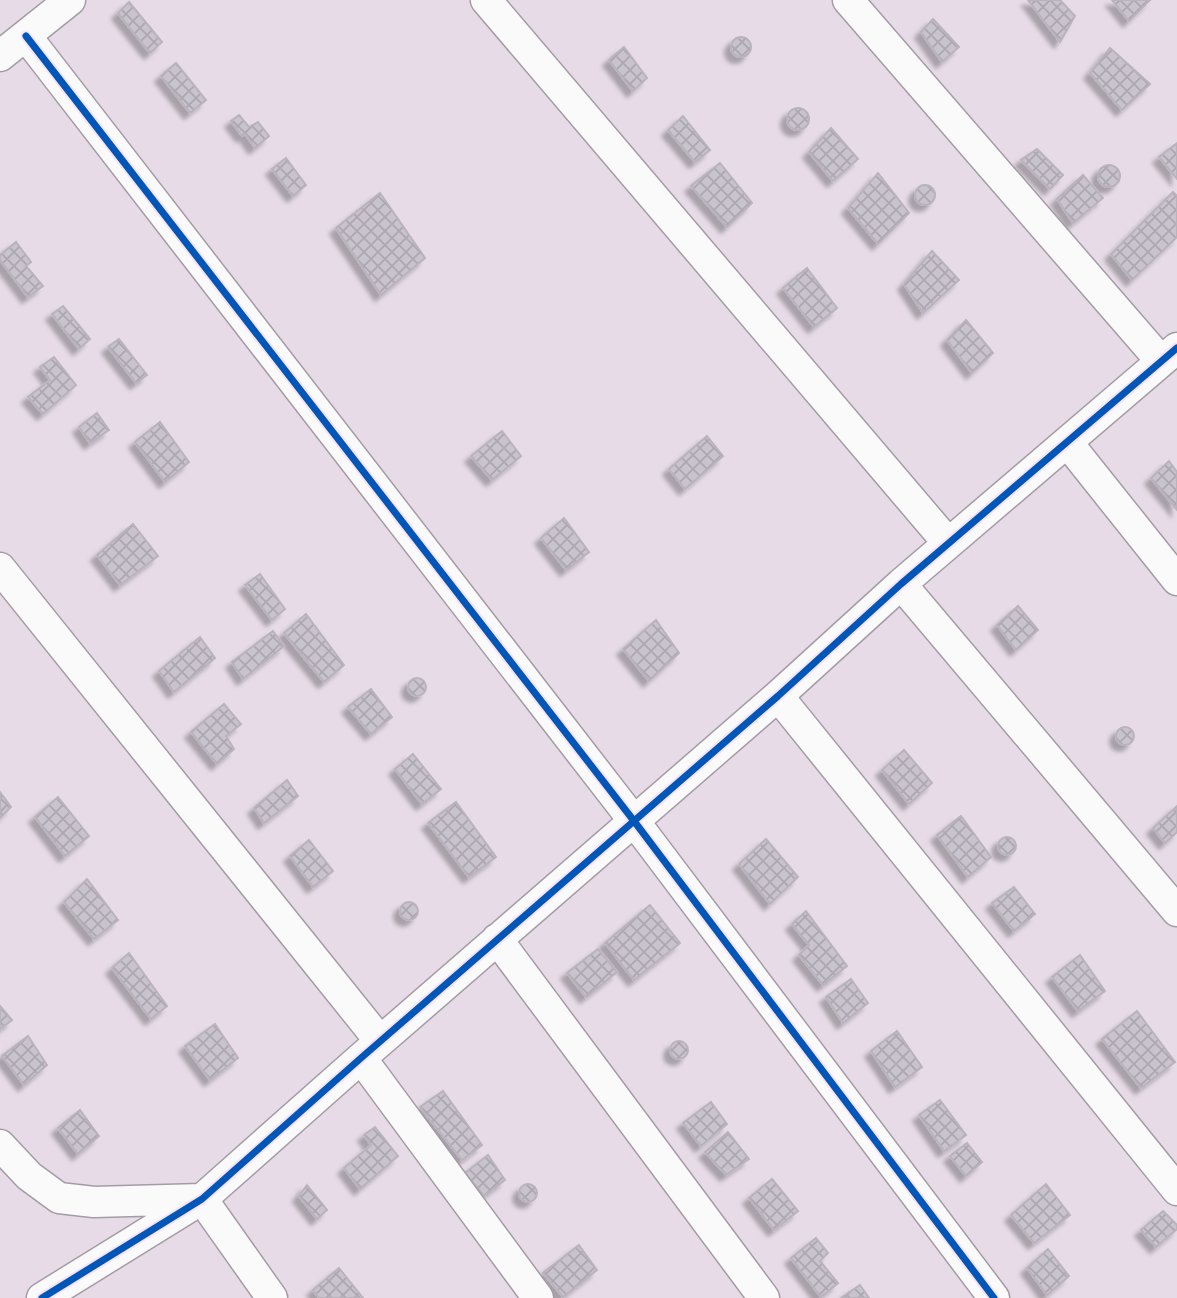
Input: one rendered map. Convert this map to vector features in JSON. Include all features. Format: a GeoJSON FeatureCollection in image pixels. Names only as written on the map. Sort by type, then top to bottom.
{"type":"FeatureCollection","features":[{"type":"Feature","properties":{"kind":"street"},"geometry":{"type":"LineString","coordinates":[[0,56],[69,0]]}},
{"type":"Feature","properties":{"kind":"street"},"geometry":{"type":"LineString","coordinates":[[485,0],[948,543]]}},
{"type":"Feature","properties":{"kind":"street"},"geometry":{"type":"LineString","coordinates":[[42,1298],[202,1199],[370,1049],[778,696],[901,583],[1169,354],[848,0]]}},
{"type":"Feature","properties":{"kind":"street"},"geometry":{"type":"LineString","coordinates":[[26,36],[634,821],[994,1298]]}},
{"type":"Feature","properties":{"kind":"street"},"geometry":{"type":"LineString","coordinates":[[1067,442],[1177,580]]}},
{"type":"Feature","properties":{"kind":"street"},"geometry":{"type":"LineString","coordinates":[[0,568],[370,1049],[538,1298]]}},
{"type":"Feature","properties":{"kind":"street"},"geometry":{"type":"LineString","coordinates":[[901,583],[1177,911]]}},
{"type":"Feature","properties":{"kind":"street"},"geometry":{"type":"LineString","coordinates":[[778,696],[1177,1190]]}},
{"type":"Feature","properties":{"kind":"street"},"geometry":{"type":"LineString","coordinates":[[497,939],[764,1298]]}},
{"type":"Feature","properties":{"kind":"street"},"geometry":{"type":"LineString","coordinates":[[0,1145],[29,1176],[59,1198],[94,1202],[202,1199]]}},
{"type":"Feature","properties":{"kind":"street"},"geometry":{"type":"LineString","coordinates":[[202,1199],[272,1298]]}},
{"type":"Feature","properties":{"kind":"building"},"geometry":{"type":"Polygon","coordinates":[[[1028,0],[1060,0],[1075,16],[1060,42],[1028,0]]]}},
{"type":"Feature","properties":{"kind":"building"},"geometry":{"type":"Polygon","coordinates":[[[1112,0],[1150,0],[1129,21],[1112,0]]]}},
{"type":"Feature","properties":{"kind":"building"},"geometry":{"type":"Polygon","coordinates":[[[129,2],[162,42],[150,53],[118,13],[129,2]]]}},
{"type":"Feature","properties":{"kind":"building"},"geometry":{"type":"Polygon","coordinates":[[[933,19],[959,47],[942,62],[921,32],[933,19]]]}},
{"type":"Feature","properties":{"kind":"building"},"geometry":{"type":"Polygon","coordinates":[[[741,37],[748,40],[751,47],[748,54],[741,57],[734,54],[731,47],[734,40],[741,37]]]}},
{"type":"Feature","properties":{"kind":"building"},"geometry":{"type":"Polygon","coordinates":[[[624,47],[647,78],[633,91],[609,60],[624,47]]]}},
{"type":"Feature","properties":{"kind":"building"},"geometry":{"type":"Polygon","coordinates":[[[1110,48],[1150,84],[1122,110],[1090,73],[1110,48]]]}},
{"type":"Feature","properties":{"kind":"building"},"geometry":{"type":"Polygon","coordinates":[[[176,63],[206,100],[190,113],[161,76],[176,63]]]}},
{"type":"Feature","properties":{"kind":"building"},"geometry":{"type":"Polygon","coordinates":[[[798,108],[806,111],[809,119],[806,127],[798,130],[790,127],[787,119],[790,111],[798,108]]]}},
{"type":"Feature","properties":{"kind":"building"},"geometry":{"type":"Polygon","coordinates":[[[239,115],[249,127],[258,122],[269,136],[255,148],[231,121],[239,115]]]}},
{"type":"Feature","properties":{"kind":"building"},"geometry":{"type":"Polygon","coordinates":[[[683,116],[710,150],[695,162],[668,130],[683,116]]]}},
{"type":"Feature","properties":{"kind":"building"},"geometry":{"type":"Polygon","coordinates":[[[831,128],[858,159],[833,181],[809,152],[831,128]]]}},
{"type":"Feature","properties":{"kind":"building"},"geometry":{"type":"Polygon","coordinates":[[[1177,143],[1177,179],[1159,157],[1177,143]]]}},
{"type":"Feature","properties":{"kind":"building"},"geometry":{"type":"Polygon","coordinates":[[[1037,149],[1063,175],[1050,189],[1021,160],[1037,149]]]}},
{"type":"Feature","properties":{"kind":"building"},"geometry":{"type":"Polygon","coordinates":[[[286,158],[306,185],[293,196],[272,169],[286,158]]]}},
{"type":"Feature","properties":{"kind":"building"},"geometry":{"type":"Polygon","coordinates":[[[720,163],[752,203],[727,227],[691,186],[720,163]]]}},
{"type":"Feature","properties":{"kind":"building"},"geometry":{"type":"Polygon","coordinates":[[[1109,165],[1119,172],[1120,176],[1113,186],[1109,187],[1099,180],[1098,176],[1105,166],[1109,165]]]}},
{"type":"Feature","properties":{"kind":"building"},"geometry":{"type":"Polygon","coordinates":[[[878,173],[909,213],[878,244],[848,208],[878,173]]]}},
{"type":"Feature","properties":{"kind":"building"},"geometry":{"type":"Polygon","coordinates":[[[1083,175],[1103,198],[1073,223],[1057,199],[1083,175]]]}},
{"type":"Feature","properties":{"kind":"building"},"geometry":{"type":"Polygon","coordinates":[[[921,185],[929,185],[935,195],[929,205],[921,205],[915,199],[915,191],[921,185]]]}},
{"type":"Feature","properties":{"kind":"building"},"geometry":{"type":"Polygon","coordinates":[[[1173,192],[1177,196],[1177,237],[1132,280],[1111,254],[1173,192]]]}},
{"type":"Feature","properties":{"kind":"building"},"geometry":{"type":"Polygon","coordinates":[[[380,193],[425,258],[381,295],[336,228],[380,193]]]}},
{"type":"Feature","properties":{"kind":"building"},"geometry":{"type":"Polygon","coordinates":[[[16,242],[31,262],[26,266],[43,286],[28,297],[0,260],[0,255],[16,242]]]}},
{"type":"Feature","properties":{"kind":"building"},"geometry":{"type":"Polygon","coordinates":[[[932,251],[959,280],[923,313],[904,284],[932,251]]]}},
{"type":"Feature","properties":{"kind":"building"},"geometry":{"type":"Polygon","coordinates":[[[807,268],[837,308],[814,327],[783,288],[807,268]]]}},
{"type":"Feature","properties":{"kind":"building"},"geometry":{"type":"Polygon","coordinates":[[[63,306],[90,339],[79,349],[52,314],[63,306]]]}},
{"type":"Feature","properties":{"kind":"building"},"geometry":{"type":"Polygon","coordinates":[[[966,320],[993,353],[972,373],[947,340],[966,320]]]}},
{"type":"Feature","properties":{"kind":"building"},"geometry":{"type":"Polygon","coordinates":[[[119,339],[147,375],[136,383],[108,347],[119,339]]]}},
{"type":"Feature","properties":{"kind":"building"},"geometry":{"type":"Polygon","coordinates":[[[54,357],[76,385],[43,414],[28,397],[50,380],[40,367],[54,357]]]}},
{"type":"Feature","properties":{"kind":"building"},"geometry":{"type":"Polygon","coordinates":[[[97,413],[109,430],[90,443],[79,427],[97,413]]]}},
{"type":"Feature","properties":{"kind":"building"},"geometry":{"type":"Polygon","coordinates":[[[160,422],[189,462],[165,482],[135,442],[160,422]]]}},
{"type":"Feature","properties":{"kind":"building"},"geometry":{"type":"Polygon","coordinates":[[[502,431],[521,456],[492,480],[471,456],[502,431]]]}},
{"type":"Feature","properties":{"kind":"building"},"geometry":{"type":"Polygon","coordinates":[[[707,436],[723,456],[685,489],[669,469],[707,436]]]}},
{"type":"Feature","properties":{"kind":"building"},"geometry":{"type":"Polygon","coordinates":[[[1169,461],[1177,472],[1177,510],[1151,478],[1169,461]]]}},
{"type":"Feature","properties":{"kind":"building"},"geometry":{"type":"Polygon","coordinates":[[[564,518],[589,552],[566,570],[541,538],[564,518]]]}},
{"type":"Feature","properties":{"kind":"building"},"geometry":{"type":"Polygon","coordinates":[[[133,524],[158,556],[120,585],[97,555],[133,524]]]}},
{"type":"Feature","properties":{"kind":"building"},"geometry":{"type":"Polygon","coordinates":[[[260,574],[285,609],[272,620],[245,585],[260,574]]]}},
{"type":"Feature","properties":{"kind":"building"},"geometry":{"type":"Polygon","coordinates":[[[1018,606],[1038,630],[1016,650],[997,625],[1018,606]]]}},
{"type":"Feature","properties":{"kind":"building"},"geometry":{"type":"Polygon","coordinates":[[[306,614],[344,665],[324,682],[284,633],[306,614]]]}},
{"type":"Feature","properties":{"kind":"building"},"geometry":{"type":"Polygon","coordinates":[[[656,620],[679,653],[649,681],[623,649],[656,620]]]}},
{"type":"Feature","properties":{"kind":"building"},"geometry":{"type":"Polygon","coordinates":[[[273,631],[284,646],[243,679],[232,662],[273,631]]]}},
{"type":"Feature","properties":{"kind":"building"},"geometry":{"type":"Polygon","coordinates":[[[200,637],[215,658],[174,692],[159,671],[200,637]]]}},
{"type":"Feature","properties":{"kind":"building"},"geometry":{"type":"Polygon","coordinates":[[[413,678],[421,678],[426,687],[424,694],[413,696],[408,691],[408,683],[413,678]]]}},
{"type":"Feature","properties":{"kind":"building"},"geometry":{"type":"Polygon","coordinates":[[[371,689],[392,717],[371,734],[348,707],[371,689]]]}},
{"type":"Feature","properties":{"kind":"building"},"geometry":{"type":"Polygon","coordinates":[[[224,704],[241,724],[226,736],[234,749],[217,764],[191,732],[224,704]]]}},
{"type":"Feature","properties":{"kind":"building"},"geometry":{"type":"Polygon","coordinates":[[[1121,727],[1129,727],[1134,736],[1132,743],[1121,745],[1116,740],[1116,732],[1121,727]]]}},
{"type":"Feature","properties":{"kind":"building"},"geometry":{"type":"Polygon","coordinates":[[[904,750],[932,783],[909,804],[882,770],[904,750]]]}},
{"type":"Feature","properties":{"kind":"building"},"geometry":{"type":"Polygon","coordinates":[[[413,754],[441,789],[422,804],[395,769],[413,754]]]}},
{"type":"Feature","properties":{"kind":"building"},"geometry":{"type":"Polygon","coordinates":[[[287,780],[298,796],[264,823],[254,808],[287,780]]]}},
{"type":"Feature","properties":{"kind":"building"},"geometry":{"type":"Polygon","coordinates":[[[0,792],[11,807],[0,818],[0,792]]]}},
{"type":"Feature","properties":{"kind":"building"},"geometry":{"type":"Polygon","coordinates":[[[58,797],[89,836],[65,856],[35,817],[58,797]]]}},
{"type":"Feature","properties":{"kind":"building"},"geometry":{"type":"Polygon","coordinates":[[[456,802],[496,857],[469,877],[428,823],[456,802]]]}},
{"type":"Feature","properties":{"kind":"building"},"geometry":{"type":"Polygon","coordinates":[[[1177,806],[1177,832],[1165,843],[1153,828],[1177,806]]]}},
{"type":"Feature","properties":{"kind":"building"},"geometry":{"type":"Polygon","coordinates":[[[961,816],[991,857],[968,877],[937,835],[961,816]]]}},
{"type":"Feature","properties":{"kind":"building"},"geometry":{"type":"Polygon","coordinates":[[[1003,837],[1011,837],[1016,846],[1014,853],[1003,855],[998,850],[998,842],[1003,837]]]}},
{"type":"Feature","properties":{"kind":"building"},"geometry":{"type":"Polygon","coordinates":[[[766,839],[798,877],[770,904],[739,864],[766,839]]]}},
{"type":"Feature","properties":{"kind":"building"},"geometry":{"type":"Polygon","coordinates":[[[309,840],[333,871],[313,887],[290,856],[309,840]]]}},
{"type":"Feature","properties":{"kind":"building"},"geometry":{"type":"Polygon","coordinates":[[[87,879],[118,920],[94,939],[64,902],[87,879]]]}},
{"type":"Feature","properties":{"kind":"building"},"geometry":{"type":"Polygon","coordinates":[[[1014,887],[1035,914],[1014,931],[992,903],[1014,887]]]}},
{"type":"Feature","properties":{"kind":"building"},"geometry":{"type":"Polygon","coordinates":[[[405,902],[413,902],[418,911],[416,918],[405,920],[400,915],[400,907],[405,902]]]}},
{"type":"Feature","properties":{"kind":"building"},"geometry":{"type":"Polygon","coordinates":[[[650,905],[680,943],[634,980],[605,943],[650,905]]]}},
{"type":"Feature","properties":{"kind":"building"},"geometry":{"type":"Polygon","coordinates":[[[806,911],[847,966],[823,985],[799,955],[809,945],[792,924],[806,911]]]}},
{"type":"Feature","properties":{"kind":"building"},"geometry":{"type":"Polygon","coordinates":[[[598,949],[617,972],[586,997],[567,973],[598,949]]]}},
{"type":"Feature","properties":{"kind":"building"},"geometry":{"type":"Polygon","coordinates":[[[129,953],[167,1006],[151,1019],[112,968],[129,953]]]}},
{"type":"Feature","properties":{"kind":"building"},"geometry":{"type":"Polygon","coordinates":[[[1080,955],[1105,991],[1078,1011],[1052,977],[1080,955]]]}},
{"type":"Feature","properties":{"kind":"building"},"geometry":{"type":"Polygon","coordinates":[[[851,979],[868,1003],[843,1023],[826,997],[851,979]]]}},
{"type":"Feature","properties":{"kind":"building"},"geometry":{"type":"Polygon","coordinates":[[[0,1006],[12,1020],[0,1029],[0,1006]]]}},
{"type":"Feature","properties":{"kind":"building"},"geometry":{"type":"Polygon","coordinates":[[[1137,1011],[1175,1062],[1141,1088],[1102,1039],[1137,1011]]]}},
{"type":"Feature","properties":{"kind":"building"},"geometry":{"type":"Polygon","coordinates":[[[215,1024],[238,1058],[210,1080],[185,1046],[215,1024]]]}},
{"type":"Feature","properties":{"kind":"building"},"geometry":{"type":"Polygon","coordinates":[[[897,1031],[922,1067],[895,1087],[871,1051],[897,1031]]]}},
{"type":"Feature","properties":{"kind":"building"},"geometry":{"type":"Polygon","coordinates":[[[28,1036],[47,1065],[24,1085],[2,1056],[28,1036]]]}},
{"type":"Feature","properties":{"kind":"building"},"geometry":{"type":"Polygon","coordinates":[[[675,1041],[683,1041],[688,1050],[686,1057],[675,1059],[670,1054],[670,1046],[675,1041]]]}},
{"type":"Feature","properties":{"kind":"building"},"geometry":{"type":"Polygon","coordinates":[[[443,1091],[482,1145],[462,1160],[420,1107],[443,1091]]]}},
{"type":"Feature","properties":{"kind":"building"},"geometry":{"type":"Polygon","coordinates":[[[940,1100],[966,1135],[944,1151],[919,1115],[940,1100]]]}},
{"type":"Feature","properties":{"kind":"building"},"geometry":{"type":"Polygon","coordinates":[[[711,1102],[727,1124],[701,1146],[683,1123],[711,1102]]]}},
{"type":"Feature","properties":{"kind":"building"},"geometry":{"type":"Polygon","coordinates":[[[80,1110],[99,1136],[78,1154],[58,1128],[80,1110]]]}},
{"type":"Feature","properties":{"kind":"building"},"geometry":{"type":"Polygon","coordinates":[[[375,1127],[398,1156],[360,1189],[344,1168],[371,1145],[364,1135],[375,1127]]]}},
{"type":"Feature","properties":{"kind":"building"},"geometry":{"type":"Polygon","coordinates":[[[728,1132],[749,1159],[726,1175],[705,1152],[728,1132]]]}},
{"type":"Feature","properties":{"kind":"building"},"geometry":{"type":"Polygon","coordinates":[[[967,1143],[982,1162],[966,1176],[950,1156],[967,1143]]]}},
{"type":"Feature","properties":{"kind":"building"},"geometry":{"type":"Polygon","coordinates":[[[488,1155],[505,1180],[484,1196],[465,1173],[488,1155]]]}},
{"type":"Feature","properties":{"kind":"building"},"geometry":{"type":"Polygon","coordinates":[[[772,1179],[798,1211],[774,1230],[749,1198],[772,1179]]]}},
{"type":"Feature","properties":{"kind":"building"},"geometry":{"type":"Polygon","coordinates":[[[524,1184],[532,1184],[537,1193],[535,1200],[524,1202],[519,1197],[519,1189],[524,1184]]]}},
{"type":"Feature","properties":{"kind":"building"},"geometry":{"type":"Polygon","coordinates":[[[1046,1184],[1070,1215],[1034,1243],[1011,1215],[1046,1184]]]}},
{"type":"Feature","properties":{"kind":"building"},"geometry":{"type":"Polygon","coordinates":[[[307,1185],[327,1210],[317,1219],[299,1196],[307,1185]]]}},
{"type":"Feature","properties":{"kind":"building"},"geometry":{"type":"Polygon","coordinates":[[[1163,1211],[1177,1225],[1177,1229],[1156,1247],[1141,1230],[1163,1211]]]}},
{"type":"Feature","properties":{"kind":"building"},"geometry":{"type":"Polygon","coordinates":[[[816,1238],[828,1253],[820,1261],[838,1283],[821,1297],[791,1258],[816,1238]]]}},
{"type":"Feature","properties":{"kind":"building"},"geometry":{"type":"Polygon","coordinates":[[[579,1245],[597,1270],[563,1297],[543,1273],[579,1245]]]}},
{"type":"Feature","properties":{"kind":"building"},"geometry":{"type":"Polygon","coordinates":[[[1048,1249],[1069,1276],[1047,1295],[1027,1268],[1048,1249]]]}},
{"type":"Feature","properties":{"kind":"building"},"geometry":{"type":"Polygon","coordinates":[[[339,1268],[363,1298],[319,1298],[313,1290],[339,1268]]]}},
{"type":"Feature","properties":{"kind":"building"},"geometry":{"type":"Polygon","coordinates":[[[860,1285],[869,1298],[841,1298],[860,1285]]]}},
{"type":"Feature","properties":{"kind":"cycle path"},"geometry":{"type":"LineString","coordinates":[[26,36],[634,821],[994,1298]]}},
{"type":"Feature","properties":{"kind":"cycle path"},"geometry":{"type":"LineString","coordinates":[[42,1298],[202,1199],[778,696],[901,584],[1177,348]]}}]}
